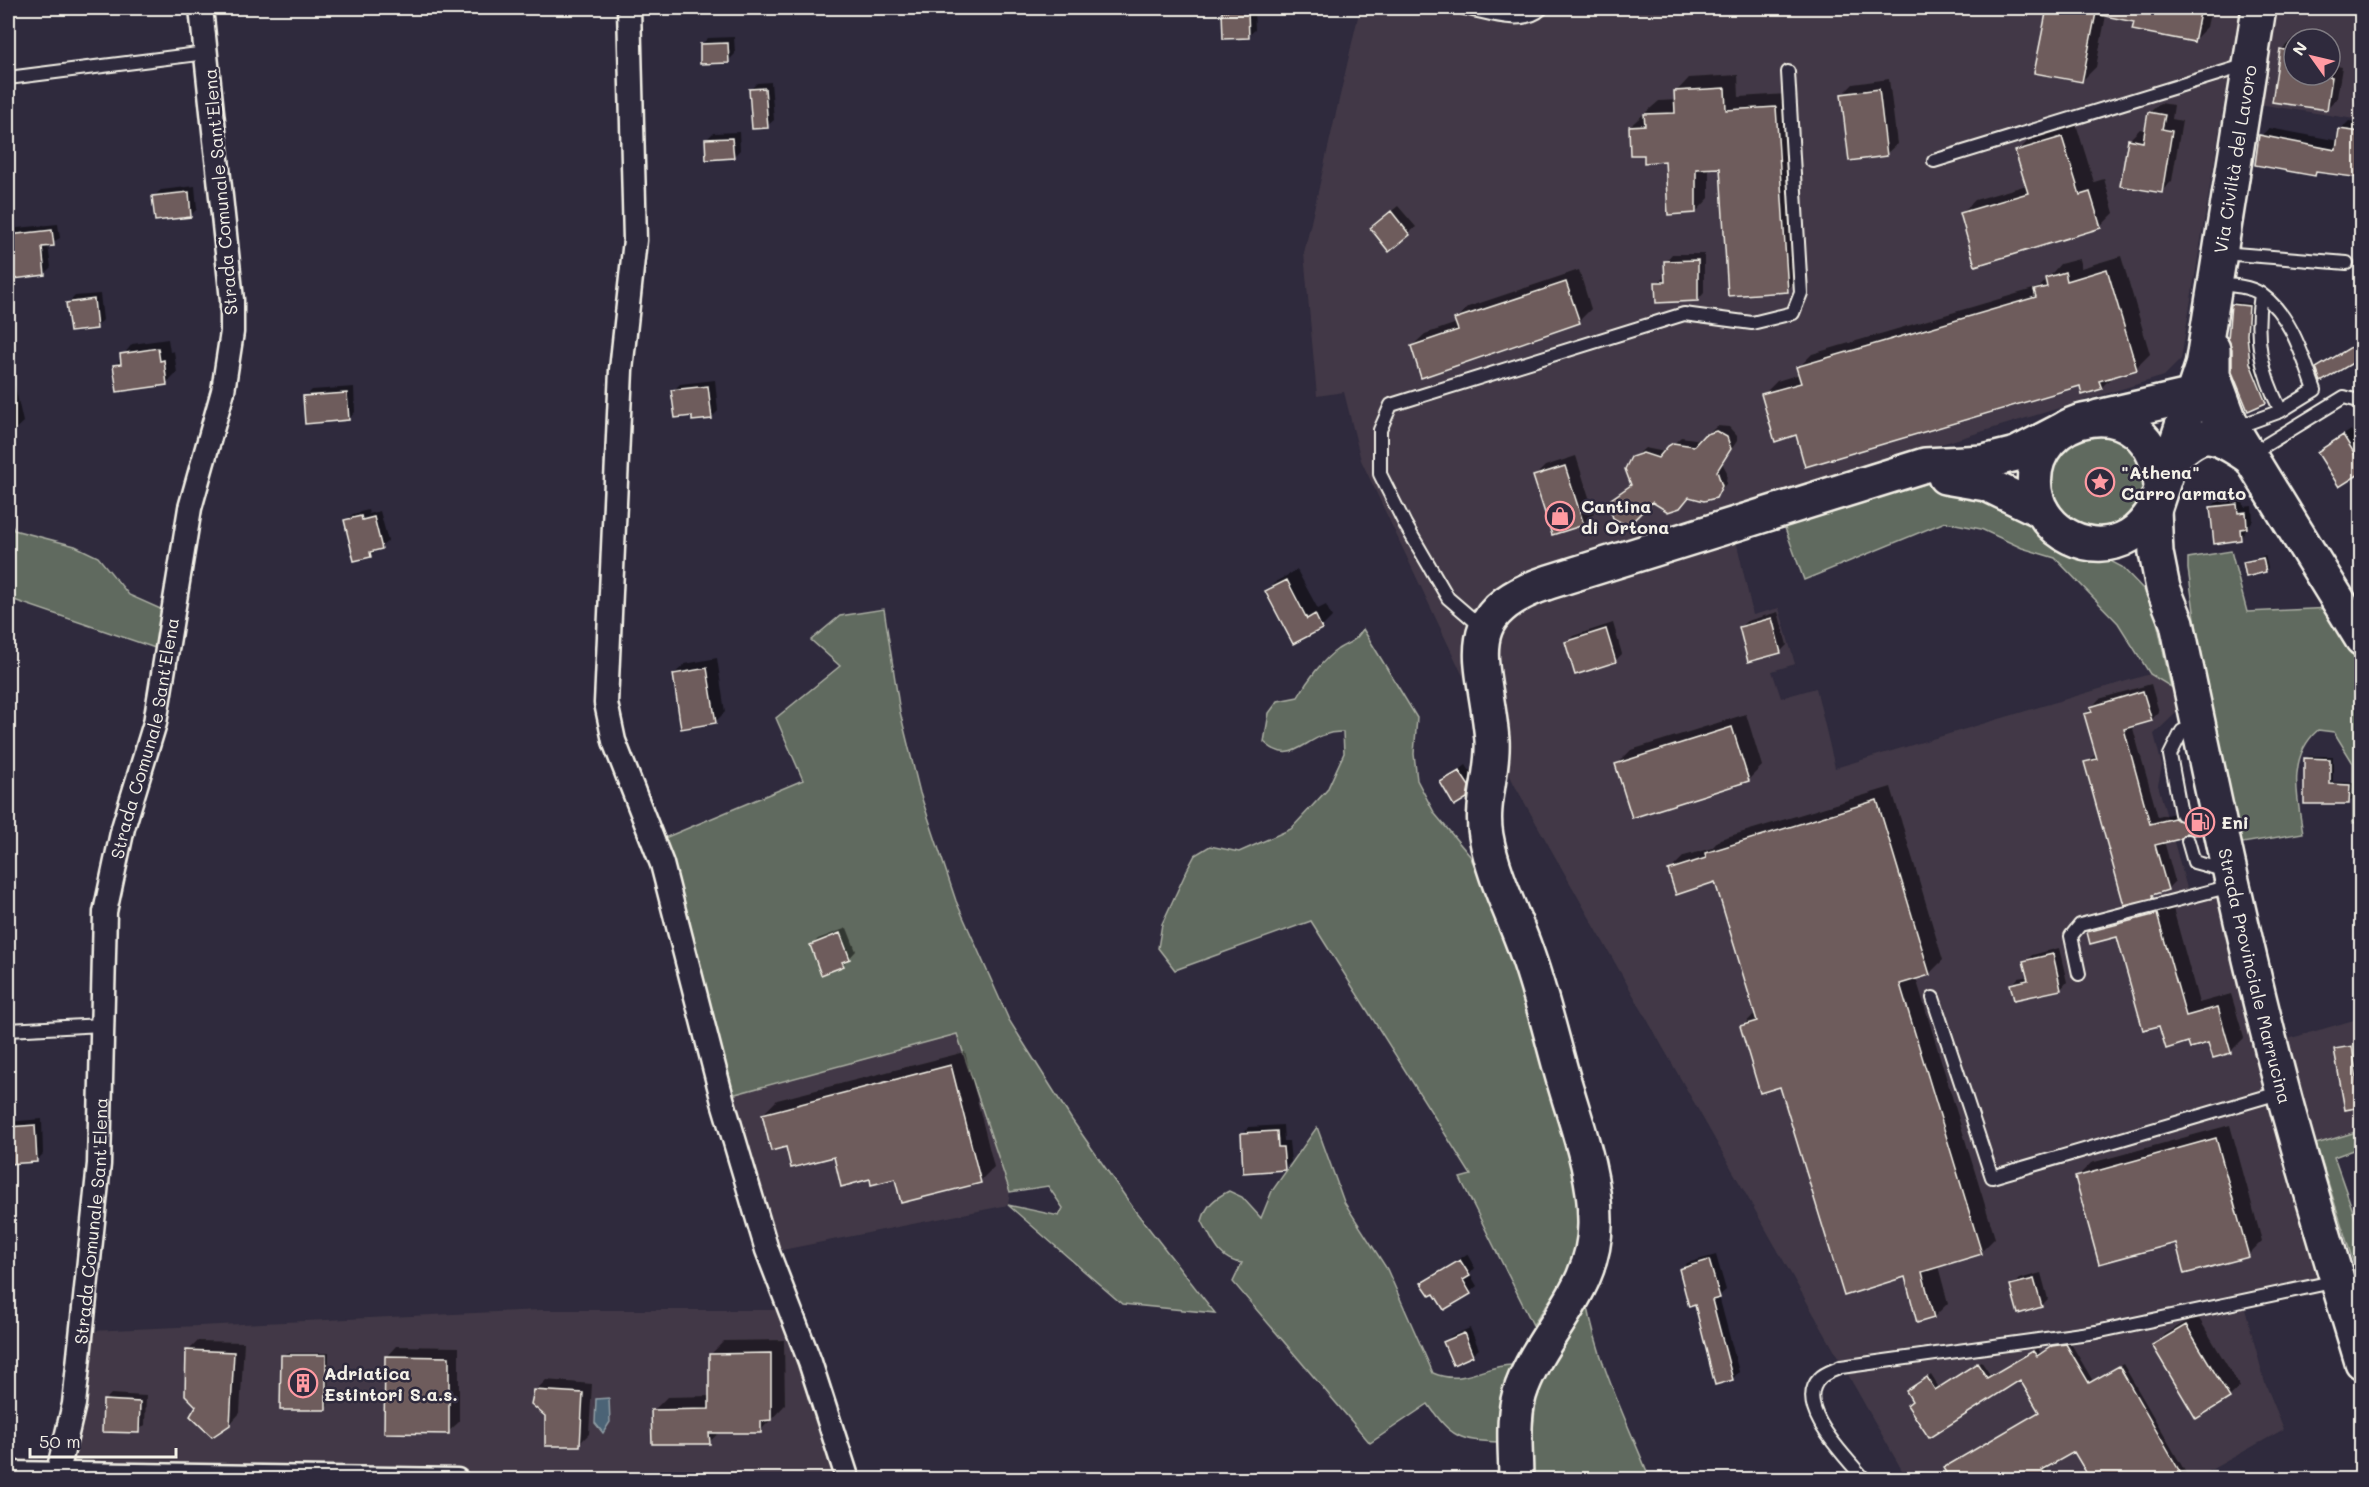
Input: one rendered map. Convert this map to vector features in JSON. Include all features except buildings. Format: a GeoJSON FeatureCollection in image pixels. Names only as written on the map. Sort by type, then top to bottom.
{"type":"FeatureCollection","features":[{"type":"Feature","properties":{"kind":"main road","name":"Via Civiltà del Lavoro"},"geometry":{"type":"LineString","coordinates":[[2217,282],[2259,8]]}},
{"type":"Feature","properties":{"kind":"main road"},"geometry":{"type":"LineString","coordinates":[[2161,486],[2157,457],[2140,435],[2116,421],[2073,426],[2044,448],[2036,469],[2035,490],[2042,511],[2055,528],[2072,540],[2093,545],[2112,543],[2129,536],[2144,525],[2161,486],[2193,398],[2217,282]]}},
{"type":"Feature","properties":{"kind":"main road"},"geometry":{"type":"LineString","coordinates":[[2157,402],[2181,384],[2190,372],[2217,282]]}},
{"type":"Feature","properties":{"kind":"main road"},"geometry":{"type":"LineString","coordinates":[[2217,282],[2213,375],[2240,443]]}},
{"type":"Feature","properties":{"kind":"main road"},"geometry":{"type":"LineString","coordinates":[[1516,1479],[1515,1434],[1520,1390],[1532,1363],[1581,1286],[1593,1251],[1596,1222],[1586,1159],[1528,955],[1496,870],[1483,816],[1492,745],[1489,708],[1480,664],[1480,647],[1492,615],[1501,604],[1525,590],[1925,465],[1984,462],[2016,454],[2073,426],[2157,402],[2193,398],[2208,405],[2240,443],[2361,639]]}},
{"type":"Feature","properties":{"kind":"main road"},"geometry":{"type":"LineString","coordinates":[[2161,486],[2190,442],[2206,436],[2227,443],[2240,443]]}},
{"type":"Feature","properties":{"kind":"main road"},"geometry":{"type":"LineString","coordinates":[[1886,478],[1963,479],[2000,490],[2042,511]]}},
{"type":"Feature","properties":{"kind":"main road","name":"Strada Provinciale Marrucina"},"geometry":{"type":"LineString","coordinates":[[2161,486],[2156,554],[2163,588],[2177,623],[2230,875],[2283,1092],[2361,1362]]}},
{"type":"Feature","properties":{"kind":"main road","name":"Strada Provinciale Marrucina"},"geometry":{"type":"LineString","coordinates":[[2093,545],[2132,560],[2163,588]]}},
{"type":"Feature","properties":{"kind":"street","name":"Strada Comunale Sant'Elena"},"geometry":{"type":"LineString","coordinates":[[56,1477],[74,1404],[99,1164],[105,912],[123,828],[155,723],[190,508],[224,391],[232,332],[232,300],[201,8]]}},
{"type":"Feature","properties":{"kind":"street"},"geometry":{"type":"LineString","coordinates":[[629,8],[632,54],[635,240],[621,370],[606,703],[614,741],[662,864],[723,1102],[767,1250],[810,1362],[848,1479]]}},
{"type":"Feature","properties":{"kind":"street"},"geometry":{"type":"LineString","coordinates":[[8,1473],[56,1477],[457,1479]]}},
{"type":"Feature","properties":{"kind":"lane"},"geometry":{"type":"LineString","coordinates":[[1464,8],[1516,18],[1536,14],[1542,8]]}},
{"type":"Feature","properties":{"kind":"lane"},"geometry":{"type":"LineString","coordinates":[[8,78],[206,52]]}},
{"type":"Feature","properties":{"kind":"lane"},"geometry":{"type":"LineString","coordinates":[[1934,161],[2251,64]]}},
{"type":"Feature","properties":{"kind":"lane"},"geometry":{"type":"LineString","coordinates":[[1485,630],[1448,598],[1405,524],[1380,474],[1380,430],[1391,405],[1684,314],[1752,323],[1793,313],[1801,293],[1788,72]]}},
{"type":"Feature","properties":{"kind":"lane"},"geometry":{"type":"LineString","coordinates":[[2217,282],[2347,262]]}},
{"type":"Feature","properties":{"kind":"lane"},"geometry":{"type":"LineString","coordinates":[[2217,282],[2261,294],[2281,316],[2296,338],[2315,390],[2281,411],[2240,443]]}},
{"type":"Feature","properties":{"kind":"lane"},"geometry":{"type":"LineString","coordinates":[[2261,294],[2257,317],[2261,364],[2281,411]]}},
{"type":"Feature","properties":{"kind":"lane"},"geometry":{"type":"LineString","coordinates":[[2240,443],[2344,397],[2361,402]]}},
{"type":"Feature","properties":{"kind":"lane"},"geometry":{"type":"LineString","coordinates":[[2181,814],[2170,755],[2182,731],[2198,726]]}},
{"type":"Feature","properties":{"kind":"lane"},"geometry":{"type":"LineString","coordinates":[[2188,841],[2194,862],[2216,868],[2230,875]]}},
{"type":"Feature","properties":{"kind":"lane"},"geometry":{"type":"LineString","coordinates":[[2079,974],[2071,936],[2080,925],[2230,875]]}},
{"type":"Feature","properties":{"kind":"lane"},"geometry":{"type":"LineString","coordinates":[[1933,998],[1992,1177],[2283,1092]]}},
{"type":"Feature","properties":{"kind":"lane"},"geometry":{"type":"LineString","coordinates":[[8,1030],[102,1025]]}},
{"type":"Feature","properties":{"kind":"lane"},"geometry":{"type":"LineString","coordinates":[[1865,1479],[1814,1415],[1812,1393],[1820,1377],[1841,1367],[2096,1332],[2338,1281]]}},
{"type":"Feature","properties":{"kind":"shaded area"},"geometry":{"type":"Polygon","coordinates":[[[1360,8],[2240,8],[2181,359],[2164,376],[1729,509],[1753,615],[1779,608],[1795,664],[1772,671],[1781,698],[1816,688],[1835,768],[2150,674],[2171,687],[2177,712],[2154,734],[2162,766],[2158,785],[2188,892],[2219,881],[2324,1293],[2245,1309],[2265,1383],[2284,1429],[2200,1476],[2201,1479],[1907,1479],[1514,784],[1361,460],[1344,392],[1317,396],[1304,253],[1360,8]]]}},
{"type":"Feature","properties":{"kind":"shaded area"},"geometry":{"type":"Polygon","coordinates":[[[2267,8],[2361,8],[2361,120],[2252,103],[2267,8]]]}},
{"type":"Feature","properties":{"kind":"shaded area"},"geometry":{"type":"Polygon","coordinates":[[[2361,1018],[2361,1124],[2356,1132],[2308,1146],[2281,1041],[2361,1018]]]}},
{"type":"Feature","properties":{"kind":"shaded area"},"geometry":{"type":"Polygon","coordinates":[[[957,1033],[1010,1192],[1008,1205],[772,1252],[728,1096],[957,1033]]]}},
{"type":"Feature","properties":{"kind":"shaded area"},"geometry":{"type":"Polygon","coordinates":[[[541,1310],[787,1310],[839,1480],[8,1480],[8,1459],[71,1459],[91,1331],[541,1310]]]}},
{"type":"Feature","properties":{"kind":"green space"},"geometry":{"type":"Polygon","coordinates":[[[2098,434],[2117,437],[2132,448],[2143,463],[2146,482],[2143,501],[2132,516],[2117,527],[2098,530],[2079,527],[2064,516],[2053,501],[2050,482],[2053,463],[2064,448],[2079,437],[2098,434]]]}},
{"type":"Feature","properties":{"kind":"green space"},"geometry":{"type":"Polygon","coordinates":[[[1918,481],[1966,485],[2122,567],[2146,592],[2155,612],[2171,687],[2150,674],[2118,623],[2055,558],[2022,548],[1981,529],[1945,522],[1804,580],[1781,517],[1918,481]]]}},
{"type":"Feature","properties":{"kind":"green space"},"geometry":{"type":"Polygon","coordinates":[[[8,517],[14,530],[75,546],[98,557],[129,595],[165,611],[158,649],[8,598],[8,517]]]}},
{"type":"Feature","properties":{"kind":"green space"},"geometry":{"type":"Polygon","coordinates":[[[2231,551],[2247,612],[2332,608],[2361,664],[2361,822],[2353,823],[2353,763],[2334,732],[2318,730],[2308,741],[2298,765],[2298,806],[2303,833],[2237,844],[2202,667],[2188,569],[2188,558],[2231,551]]]}},
{"type":"Feature","properties":{"kind":"green space"},"geometry":{"type":"Polygon","coordinates":[[[884,609],[900,712],[920,793],[956,901],[1009,1020],[1072,1120],[1136,1212],[1215,1313],[1122,1304],[1008,1205],[1059,1216],[1063,1208],[1048,1186],[1010,1192],[957,1034],[728,1096],[655,842],[803,780],[776,718],[840,666],[811,640],[840,616],[884,609]]]}},
{"type":"Feature","properties":{"kind":"green space"},"geometry":{"type":"Polygon","coordinates":[[[1363,629],[1417,718],[1414,754],[1417,780],[1435,814],[1470,856],[1489,898],[1561,1094],[1586,1229],[1566,1276],[1533,1325],[1460,1178],[1471,1175],[1311,921],[1175,970],[1158,948],[1162,924],[1195,855],[1210,846],[1239,852],[1291,829],[1327,790],[1344,753],[1343,732],[1319,737],[1293,751],[1275,750],[1264,742],[1269,713],[1278,701],[1298,697],[1327,658],[1355,639],[1363,629]]]}},
{"type":"Feature","properties":{"kind":"green space"},"geometry":{"type":"Polygon","coordinates":[[[2361,1124],[2361,1147],[2334,1157],[2361,1234],[2361,1287],[2316,1144],[2356,1132],[2361,1124]]]}},
{"type":"Feature","properties":{"kind":"green space"},"geometry":{"type":"Polygon","coordinates":[[[1317,1127],[1344,1202],[1387,1269],[1433,1373],[1454,1377],[1512,1365],[1500,1415],[1500,1442],[1475,1440],[1457,1435],[1443,1424],[1428,1404],[1370,1443],[1233,1282],[1242,1263],[1227,1258],[1217,1248],[1202,1221],[1206,1211],[1215,1199],[1229,1191],[1242,1197],[1261,1218],[1272,1191],[1317,1127]]]}},
{"type":"Feature","properties":{"kind":"green space"},"geometry":{"type":"Polygon","coordinates":[[[1587,1302],[1598,1348],[1650,1479],[1531,1480],[1530,1458],[1538,1380],[1587,1302]]]}},
{"type":"Feature","properties":{"kind":"water"},"geometry":{"type":"Polygon","coordinates":[[[609,1398],[610,1422],[603,1433],[595,1423],[596,1399],[609,1398]]]}},
{"type":"Feature","properties":{"kind":"place","name":"\"Athena\" Carro armato"},"geometry":{"type":"Point","coordinates":[2100,482]}},
{"type":"Feature","properties":{"kind":"place","name":"Cantina di Ortona"},"geometry":{"type":"Point","coordinates":[1560,516]}},
{"type":"Feature","properties":{"kind":"place","name":"Eni"},"geometry":{"type":"Point","coordinates":[2200,822]}},
{"type":"Feature","properties":{"kind":"place","name":"Adriatica Estintori S.a.s."},"geometry":{"type":"Point","coordinates":[303,1383]}}]}
